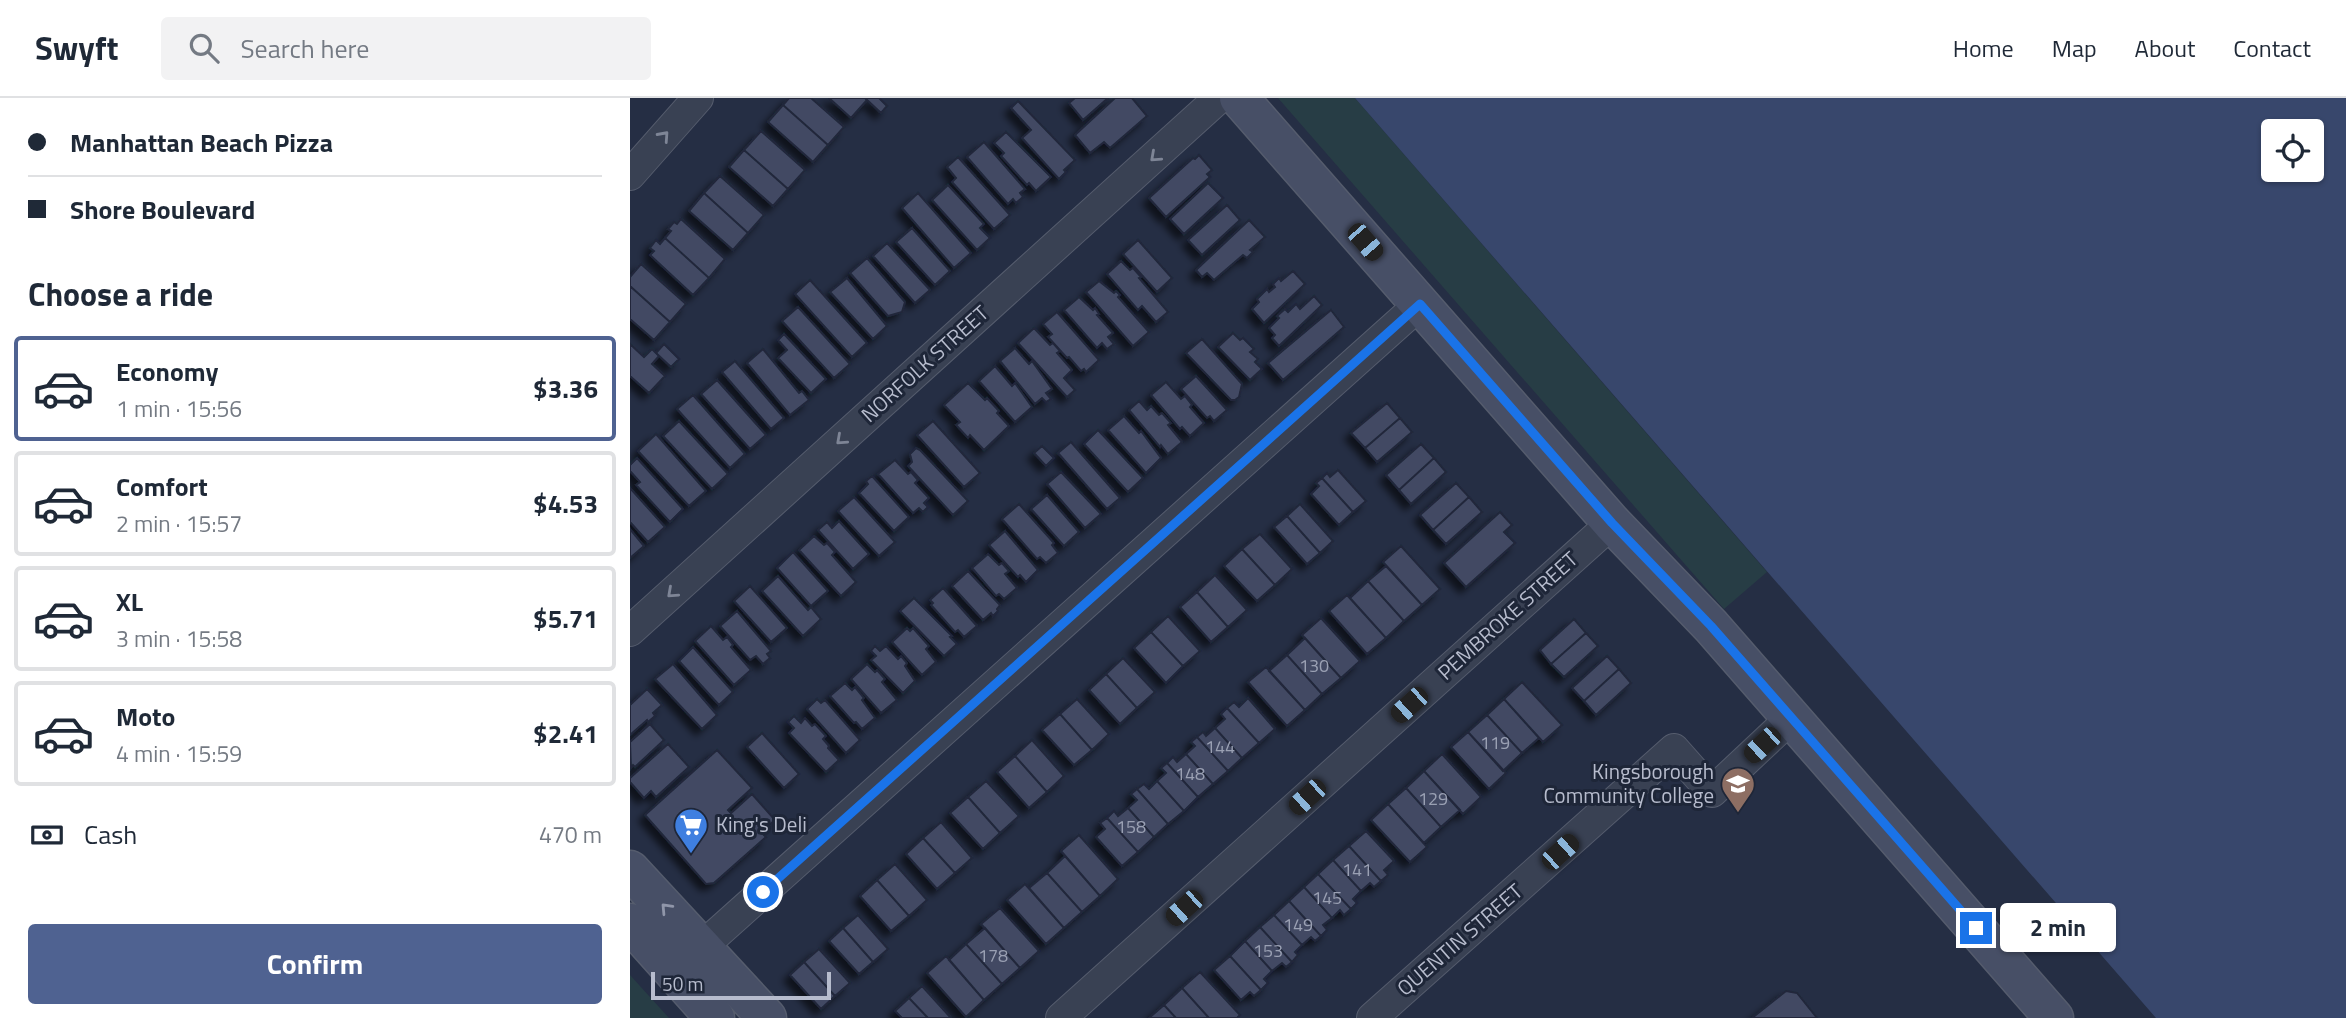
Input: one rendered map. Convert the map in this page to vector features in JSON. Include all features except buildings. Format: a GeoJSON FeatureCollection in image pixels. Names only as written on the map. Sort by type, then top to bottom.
{"type":"FeatureCollection","features":[{"type":"Feature","properties":{"kind":"main road"},"geometry":{"type":"LineString","coordinates":[[1238,98],[1612,523],[1711,626],[1792,717],[2054,1018]]}},
{"type":"Feature","properties":{"kind":"main road"},"geometry":{"type":"LineString","coordinates":[[630,870],[767,1018]]}},
{"type":"Feature","properties":{"kind":"main road"},"geometry":{"type":"LineString","coordinates":[[630,923],[715,1018]]}},
{"type":"Feature","properties":{"kind":"street"},"geometry":{"type":"LineString","coordinates":[[630,175],[698,98]]}},
{"type":"Feature","properties":{"kind":"street","name":"NORFOLK STREET"},"geometry":{"type":"LineString","coordinates":[[630,631],[1219,98]]}},
{"type":"Feature","properties":{"kind":"street"},"geometry":{"type":"LineString","coordinates":[[674,972],[1420,304]]}},
{"type":"Feature","properties":{"kind":"street","name":"PEMBROKE STREET"},"geometry":{"type":"LineString","coordinates":[[1061,1018],[1612,523]]}},
{"type":"Feature","properties":{"kind":"street","name":"QUENTIN STREET"},"geometry":{"type":"LineString","coordinates":[[1372,1018],[1674,749],[1713,792],[1792,717]]}},
{"type":"Feature","properties":{"kind":"shaded area"},"geometry":{"type":"Polygon","coordinates":[[[1278,98],[1355,98],[1767,572],[1724,609],[1278,98]]]}},
{"type":"Feature","properties":{"kind":"shaded area"},"geometry":{"type":"Polygon","coordinates":[[[630,975],[669,1018],[630,1018],[630,975]]]}},
{"type":"Feature","properties":{"kind":"water"},"geometry":{"type":"Polygon","coordinates":[[[1355,98],[2346,98],[2346,1018],[2156,1018],[1355,98]]]}},
{"type":"Feature","properties":{"kind":"place","name":"Kingsborough Community College"},"geometry":{"type":"Point","coordinates":[1738,814]}},
{"type":"Feature","properties":{"kind":"place","name":"King's Deli"},"geometry":{"type":"Point","coordinates":[691,855]}},
{"type":"Feature","properties":{"kind":"route"},"geometry":{"type":"LineString","coordinates":[[763,892],[1420,304],[1612,523],[1711,626],[1976,928]]}}]}
